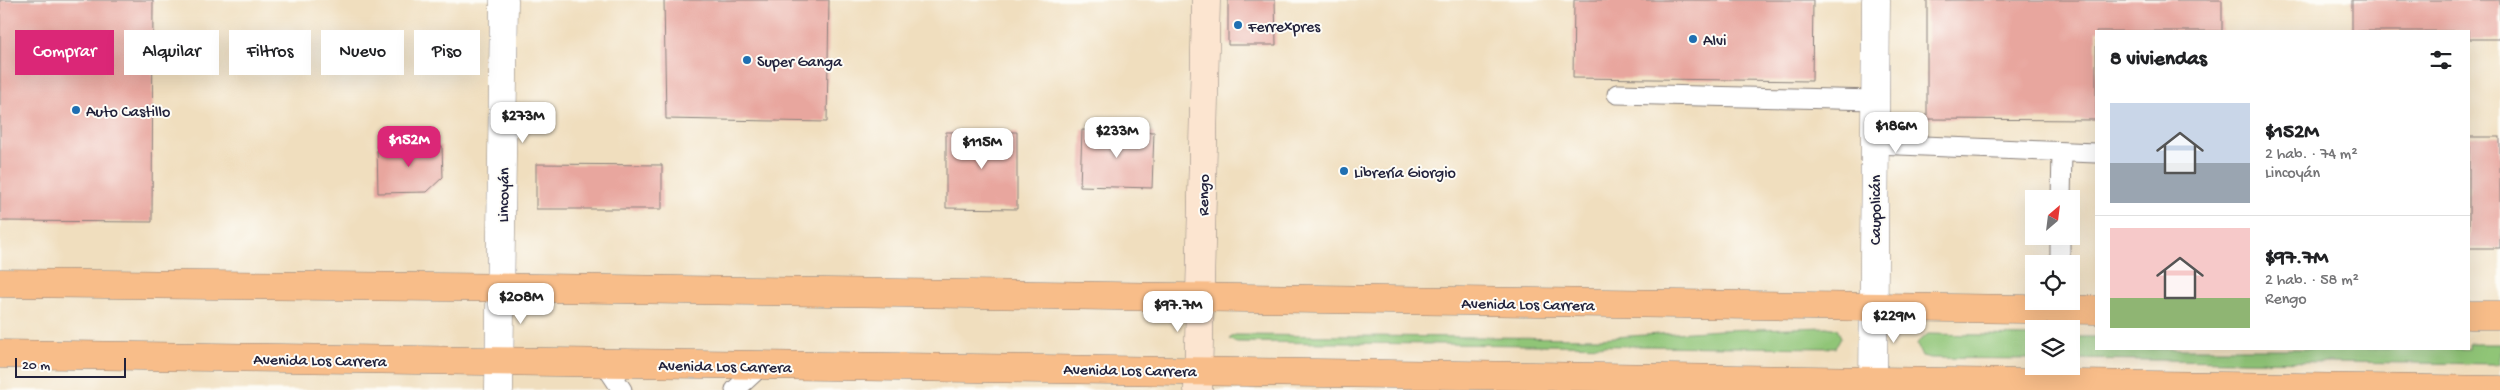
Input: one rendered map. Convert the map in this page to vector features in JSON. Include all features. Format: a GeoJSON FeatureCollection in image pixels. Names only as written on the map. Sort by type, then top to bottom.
{"type":"FeatureCollection","features":[{"type":"Feature","properties":{"kind":"main road","name":"Rengo"},"geometry":{"type":"LineString","coordinates":[[1198,380],[1206,0]]}},
{"type":"Feature","properties":{"kind":"main road","name":"Avenida Los Carrera"},"geometry":{"type":"LineString","coordinates":[[0,283],[1200,297],[1874,308],[2025,306]]}},
{"type":"Feature","properties":{"kind":"main road","name":"Avenida Los Carrera"},"geometry":{"type":"LineString","coordinates":[[2080,308],[2095,310]]}},
{"type":"Feature","properties":{"kind":"main road"},"geometry":{"type":"LineString","coordinates":[[2470,315],[2500,315]]}},
{"type":"Feature","properties":{"kind":"main road","name":"Avenida Los Carrera"},"geometry":{"type":"LineString","coordinates":[[0,354],[761,366],[1198,380],[2500,390]]}},
{"type":"Feature","properties":{"kind":"street","name":"Lincoyán"},"geometry":{"type":"LineString","coordinates":[[499,390],[504,0]]}},
{"type":"Feature","properties":{"kind":"street","name":"Caupolicán"},"geometry":{"type":"LineString","coordinates":[[1873,385],[1876,0]]}},
{"type":"Feature","properties":{"kind":"lane"},"geometry":{"type":"LineString","coordinates":[[1617,94],[1875,100]]}},
{"type":"Feature","properties":{"kind":"lane"},"geometry":{"type":"LineString","coordinates":[[1875,144],[2095,153]]}},
{"type":"Feature","properties":{"kind":"lane"},"geometry":{"type":"LineString","coordinates":[[2061,190],[2062,152]]}},
{"type":"Feature","properties":{"kind":"lane"},"geometry":{"type":"LineString","coordinates":[[604,363],[622,390]]}},
{"type":"Feature","properties":{"kind":"lane"},"geometry":{"type":"LineString","coordinates":[[735,390],[761,366]]}},
{"type":"Feature","properties":{"kind":"green space"},"geometry":{"type":"Polygon","coordinates":[[[1827,327],[1837,329],[1841,337],[1835,348],[1236,342],[1229,339],[1235,335],[1600,338],[1720,330],[1827,327]]]}},
{"type":"Feature","properties":{"kind":"green space"},"geometry":{"type":"Polygon","coordinates":[[[1928,334],[2025,336],[2025,359],[1931,358],[1922,356],[1917,345],[1928,334]]]}},
{"type":"Feature","properties":{"kind":"green space"},"geometry":{"type":"Polygon","coordinates":[[[2080,337],[2095,337],[2095,350],[2470,350],[2470,344],[2500,344],[2500,364],[2080,359],[2080,337]]]}},
{"type":"Feature","properties":{"kind":"building","name":"Auto Castillo"},"geometry":{"type":"Polygon","coordinates":[[[0,0],[153,0],[153,30],[124,30],[124,75],[153,75],[152,222],[0,221],[0,0]]]}},
{"type":"Feature","properties":{"kind":"building","name":"Super Ganga"},"geometry":{"type":"Polygon","coordinates":[[[664,0],[829,0],[827,122],[666,119],[664,0]]]}},
{"type":"Feature","properties":{"kind":"building"},"geometry":{"type":"Polygon","coordinates":[[[1228,0],[1275,0],[1276,45],[1228,45],[1228,0]]]}},
{"type":"Feature","properties":{"kind":"building","name":"Alvi"},"geometry":{"type":"Polygon","coordinates":[[[1574,0],[1813,0],[1812,81],[1573,78],[1574,0]]]}},
{"type":"Feature","properties":{"kind":"building"},"geometry":{"type":"Polygon","coordinates":[[[1927,0],[2222,0],[2222,30],[2095,30],[2095,120],[1927,119],[1927,0]]]}},
{"type":"Feature","properties":{"kind":"building"},"geometry":{"type":"Polygon","coordinates":[[[2352,0],[2500,0],[2500,39],[2470,39],[2470,30],[2352,30],[2352,0]]]}},
{"type":"Feature","properties":{"kind":"building"},"geometry":{"type":"Polygon","coordinates":[[[1082,130],[1154,132],[1152,188],[1080,186],[1082,130]]]}},
{"type":"Feature","properties":{"kind":"building"},"geometry":{"type":"Polygon","coordinates":[[[946,132],[1017,132],[1017,209],[946,208],[946,132]]]}},
{"type":"Feature","properties":{"kind":"building"},"geometry":{"type":"Polygon","coordinates":[[[2470,137],[2500,137],[2500,248],[2470,248],[2470,137]]]}},
{"type":"Feature","properties":{"kind":"building"},"geometry":{"type":"Polygon","coordinates":[[[377,146],[442,146],[443,177],[427,192],[378,193],[377,146]]]}},
{"type":"Feature","properties":{"kind":"building"},"geometry":{"type":"Polygon","coordinates":[[[536,164],[662,165],[662,209],[536,209],[536,164]]]}},
{"type":"Feature","properties":{"kind":"place","name":"Ferrexpres"},"geometry":{"type":"Point","coordinates":[1238,25]}},
{"type":"Feature","properties":{"kind":"place","name":"Alvi"},"geometry":{"type":"Point","coordinates":[1693,39]}},
{"type":"Feature","properties":{"kind":"place","name":"Super Ganga"},"geometry":{"type":"Point","coordinates":[747,60]}},
{"type":"Feature","properties":{"kind":"place","name":"Auto Castillo"},"geometry":{"type":"Point","coordinates":[76,110]}},
{"type":"Feature","properties":{"kind":"place","name":"Librería Giorgio"},"geometry":{"type":"Point","coordinates":[1344,171]}}]}
